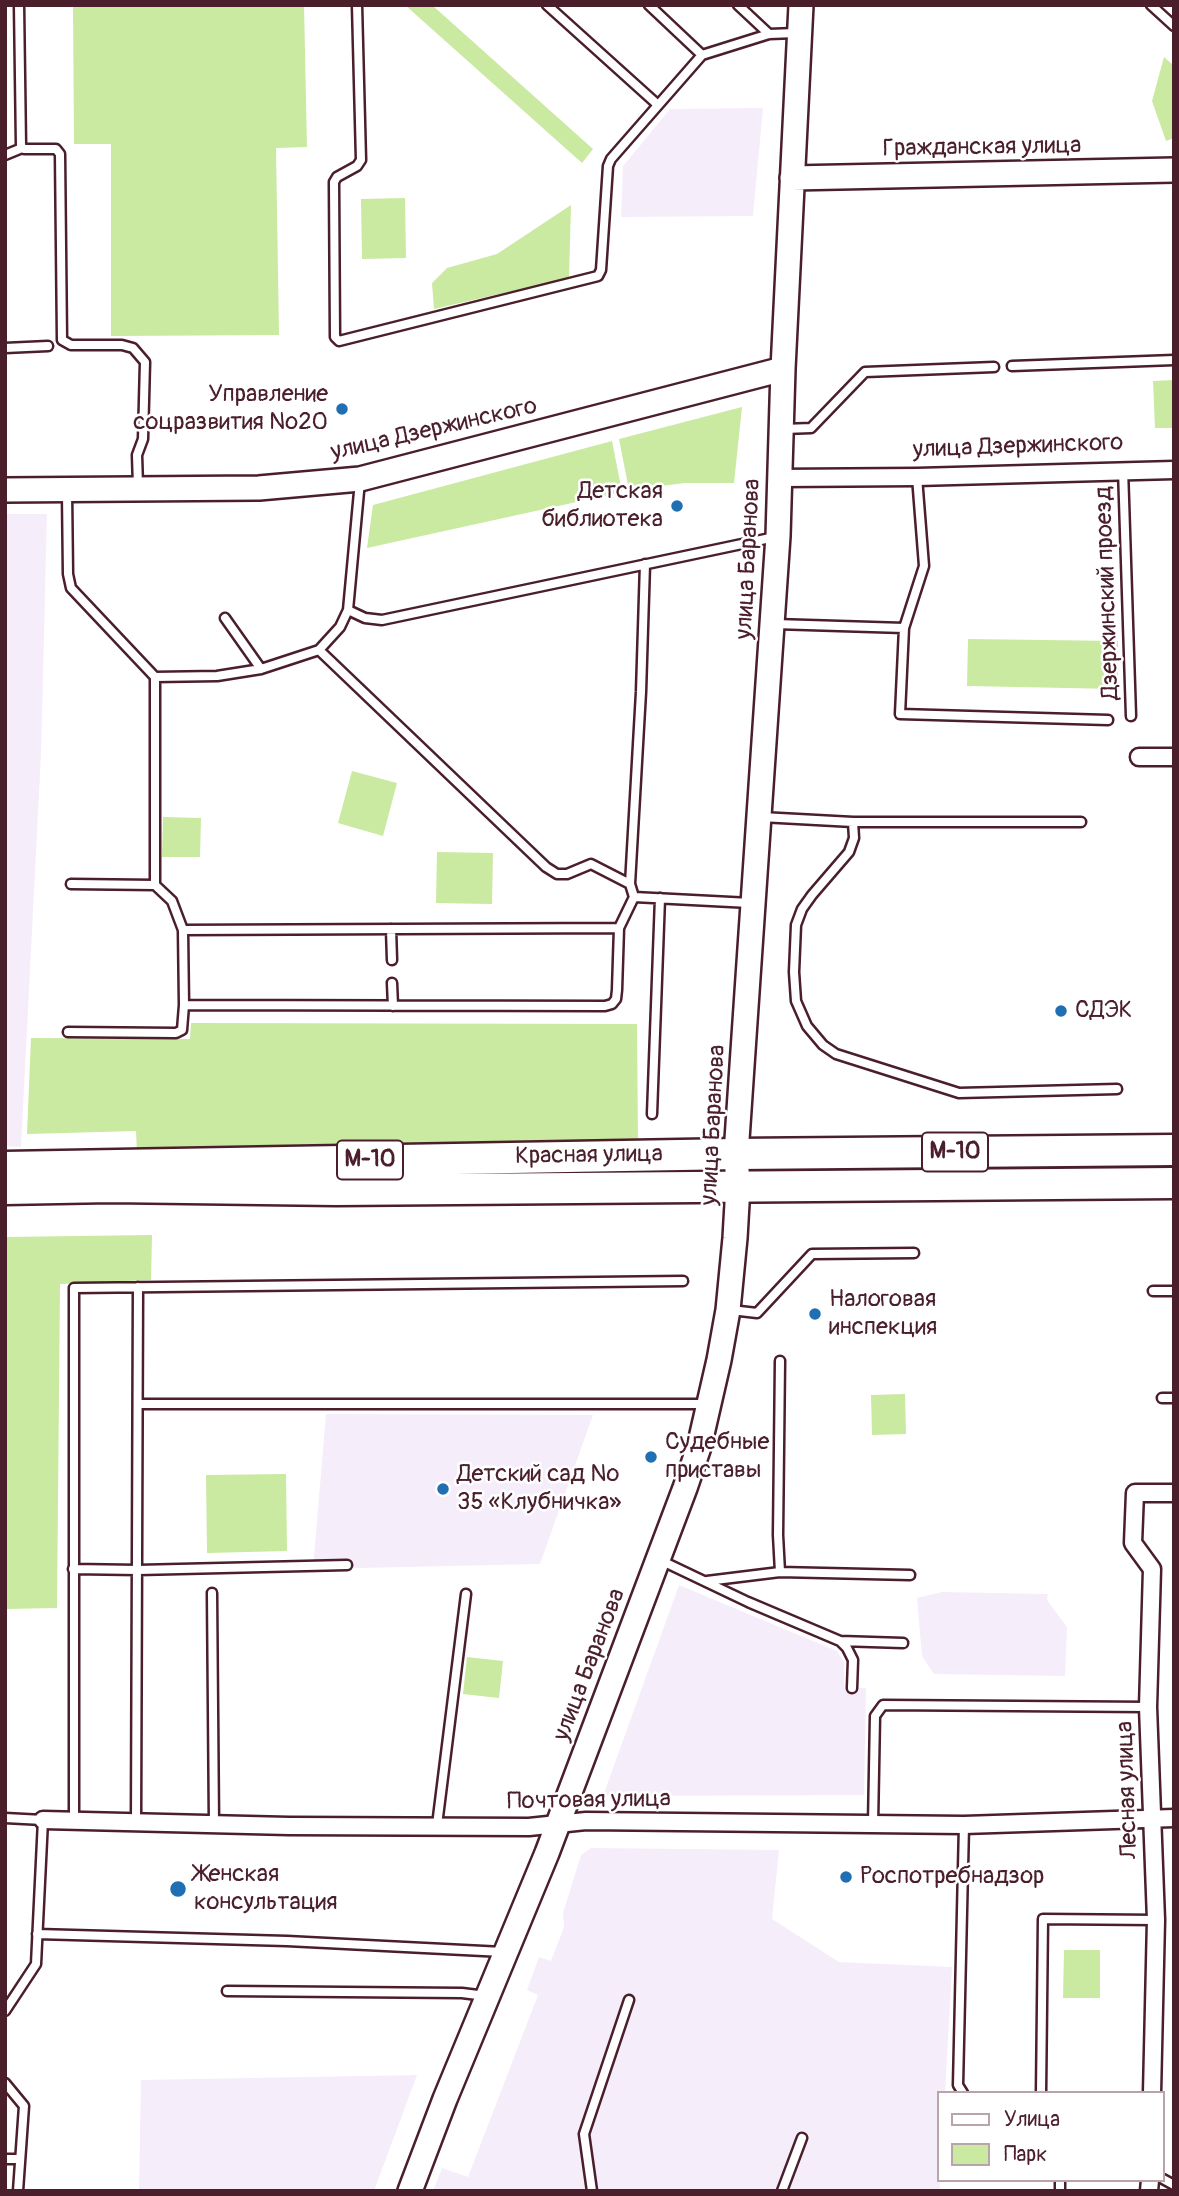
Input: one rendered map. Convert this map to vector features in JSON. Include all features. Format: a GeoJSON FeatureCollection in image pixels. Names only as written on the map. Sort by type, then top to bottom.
{"type":"FeatureCollection","features":[{"type":"Feature","properties":{"kind":"highway","name":"Красная улица"},"geometry":{"type":"LineString","coordinates":[[5,1167],[736,1154],[1174,1150]]}},
{"type":"Feature","properties":{"kind":"highway","name":"Красная улица"},"geometry":{"type":"LineString","coordinates":[[5,1189],[111,1187],[336,1190],[1174,1182]]}},
{"type":"Feature","properties":{"kind":"street","name":"улица Баранова"},"geometry":{"type":"LineString","coordinates":[[410,2191],[558,1825],[695,1457],[728,1310],[778,536],[783,369],[801,5]]}},
{"type":"Feature","properties":{"kind":"street","name":"Гражданская улица"},"geometry":{"type":"LineString","coordinates":[[792,178],[1174,170]]}},
{"type":"Feature","properties":{"kind":"street","name":"улица Дзержинского"},"geometry":{"type":"LineString","coordinates":[[5,490],[259,488],[360,479],[783,369]]}},
{"type":"Feature","properties":{"kind":"street"},"geometry":{"type":"LineString","coordinates":[[748,377],[763,380],[770,386],[782,419]]}},
{"type":"Feature","properties":{"kind":"street","name":"улица Дзержинского"},"geometry":{"type":"LineString","coordinates":[[780,478],[1174,470]]}},
{"type":"Feature","properties":{"kind":"street"},"geometry":{"type":"LineString","coordinates":[[1139,757],[1174,757]]}},
{"type":"Feature","properties":{"kind":"street","name":"Лесная улица"},"geometry":{"type":"LineString","coordinates":[[1152,2091],[1156,1920],[1148,1707],[1152,1569],[1133,1543],[1135,1493],[1174,1493]]}},
{"type":"Feature","properties":{"kind":"street","name":"Почтовая улица"},"geometry":{"type":"LineString","coordinates":[[43,1820],[214,1825],[558,1825],[586,1821],[964,1825],[1174,1818]]}},
{"type":"Feature","properties":{"kind":"lane"},"geometry":{"type":"LineString","coordinates":[[19,5],[22,148]]}},
{"type":"Feature","properties":{"kind":"lane"},"geometry":{"type":"LineString","coordinates":[[357,5],[361,160],[357,166],[337,177],[334,182],[335,337],[339,341],[598,276],[601,270],[609,162],[702,55],[769,34],[799,33]]}},
{"type":"Feature","properties":{"kind":"lane"},"geometry":{"type":"LineString","coordinates":[[547,5],[658,105]]}},
{"type":"Feature","properties":{"kind":"lane"},"geometry":{"type":"LineString","coordinates":[[649,5],[702,55]]}},
{"type":"Feature","properties":{"kind":"lane"},"geometry":{"type":"LineString","coordinates":[[737,5],[769,34]]}},
{"type":"Feature","properties":{"kind":"lane"},"geometry":{"type":"LineString","coordinates":[[1151,5],[1174,26]]}},
{"type":"Feature","properties":{"kind":"lane"},"geometry":{"type":"LineString","coordinates":[[5,155],[22,148],[56,149],[60,154],[62,340],[71,345],[122,345],[133,348],[145,362],[144,439],[137,455],[138,489]]}},
{"type":"Feature","properties":{"kind":"lane"},"geometry":{"type":"LineString","coordinates":[[5,348],[48,346]]}},
{"type":"Feature","properties":{"kind":"lane"},"geometry":{"type":"LineString","coordinates":[[1012,366],[1174,360]]}},
{"type":"Feature","properties":{"kind":"lane"},"geometry":{"type":"LineString","coordinates":[[782,419],[811,428],[865,372],[993,367]]}},
{"type":"Feature","properties":{"kind":"lane","name":"Дзержинский проезд"},"geometry":{"type":"LineString","coordinates":[[1123,470],[1131,716]]}},
{"type":"Feature","properties":{"kind":"lane"},"geometry":{"type":"LineString","coordinates":[[917,477],[924,566],[904,628],[900,714],[1108,720]]}},
{"type":"Feature","properties":{"kind":"lane"},"geometry":{"type":"LineString","coordinates":[[155,677],[217,676],[261,669],[319,650],[340,627],[348,610],[360,479]]}},
{"type":"Feature","properties":{"kind":"lane"},"geometry":{"type":"LineString","coordinates":[[67,490],[69,585],[155,677],[155,885]]}},
{"type":"Feature","properties":{"kind":"lane"},"geometry":{"type":"LineString","coordinates":[[348,610],[365,618],[382,621],[778,536]]}},
{"type":"Feature","properties":{"kind":"lane"},"geometry":{"type":"LineString","coordinates":[[184,1005],[605,1006],[616,999],[619,928],[634,897],[630,884],[645,564]]}},
{"type":"Feature","properties":{"kind":"lane"},"geometry":{"type":"LineString","coordinates":[[225,618],[261,669]]}},
{"type":"Feature","properties":{"kind":"lane"},"geometry":{"type":"LineString","coordinates":[[772,624],[904,628]]}},
{"type":"Feature","properties":{"kind":"lane"},"geometry":{"type":"LineString","coordinates":[[319,650],[546,867],[557,874],[567,874],[591,864],[630,884]]}},
{"type":"Feature","properties":{"kind":"lane"},"geometry":{"type":"LineString","coordinates":[[758,817],[853,822],[1081,822]]}},
{"type":"Feature","properties":{"kind":"lane"},"geometry":{"type":"LineString","coordinates":[[853,822],[854,838],[849,852],[812,894],[796,925],[796,1001],[807,1026],[823,1045],[836,1054],[959,1093],[1117,1089]]}},
{"type":"Feature","properties":{"kind":"lane"},"geometry":{"type":"LineString","coordinates":[[68,1032],[176,1033],[182,1030],[184,1005],[183,930],[172,901],[155,885],[71,884]]}},
{"type":"Feature","properties":{"kind":"lane"},"geometry":{"type":"LineString","coordinates":[[634,897],[753,903]]}},
{"type":"Feature","properties":{"kind":"lane"},"geometry":{"type":"LineString","coordinates":[[652,1114],[660,898]]}},
{"type":"Feature","properties":{"kind":"lane"},"geometry":{"type":"LineString","coordinates":[[183,930],[619,928]]}},
{"type":"Feature","properties":{"kind":"lane"},"geometry":{"type":"LineString","coordinates":[[391,929],[392,960]]}},
{"type":"Feature","properties":{"kind":"lane"},"geometry":{"type":"LineString","coordinates":[[392,983],[393,1006]]}},
{"type":"Feature","properties":{"kind":"lane"},"geometry":{"type":"LineString","coordinates":[[728,1310],[757,1313],[812,1254],[914,1253]]}},
{"type":"Feature","properties":{"kind":"lane"},"geometry":{"type":"LineString","coordinates":[[74,1821],[74,1288],[683,1281]]}},
{"type":"Feature","properties":{"kind":"lane"},"geometry":{"type":"LineString","coordinates":[[136,1823],[138,1287]]}},
{"type":"Feature","properties":{"kind":"lane"},"geometry":{"type":"LineString","coordinates":[[1153,1291],[1174,1291]]}},
{"type":"Feature","properties":{"kind":"lane"},"geometry":{"type":"LineString","coordinates":[[780,1361],[780,1572]]}},
{"type":"Feature","properties":{"kind":"lane"},"geometry":{"type":"LineString","coordinates":[[1163,1398],[1174,1398]]}},
{"type":"Feature","properties":{"kind":"lane"},"geometry":{"type":"LineString","coordinates":[[138,1404],[709,1404]]}},
{"type":"Feature","properties":{"kind":"lane"},"geometry":{"type":"LineString","coordinates":[[658,1559],[748,1602],[840,1641],[848,1648],[853,1660],[852,1688]]}},
{"type":"Feature","properties":{"kind":"lane"},"geometry":{"type":"LineString","coordinates":[[73,1569],[347,1565]]}},
{"type":"Feature","properties":{"kind":"lane"},"geometry":{"type":"LineString","coordinates":[[708,1581],[780,1572],[910,1575]]}},
{"type":"Feature","properties":{"kind":"lane"},"geometry":{"type":"LineString","coordinates":[[212,1593],[214,1825]]}},
{"type":"Feature","properties":{"kind":"lane"},"geometry":{"type":"LineString","coordinates":[[437,1825],[466,1594]]}},
{"type":"Feature","properties":{"kind":"lane"},"geometry":{"type":"LineString","coordinates":[[840,1641],[903,1643]]}},
{"type":"Feature","properties":{"kind":"lane"},"geometry":{"type":"LineString","coordinates":[[873,1824],[875,1716],[883,1705],[1148,1707]]}},
{"type":"Feature","properties":{"kind":"lane","name":"Почтовая улица"},"geometry":{"type":"LineString","coordinates":[[5,1818],[43,1820]]}},
{"type":"Feature","properties":{"kind":"lane"},"geometry":{"type":"LineString","coordinates":[[5,2011],[36,1964],[43,1820]]}},
{"type":"Feature","properties":{"kind":"lane"},"geometry":{"type":"LineString","coordinates":[[962,2091],[958,2085],[964,1825]]}},
{"type":"Feature","properties":{"kind":"lane"},"geometry":{"type":"LineString","coordinates":[[1041,2091],[1043,1919],[1156,1920]]}},
{"type":"Feature","properties":{"kind":"lane"},"geometry":{"type":"LineString","coordinates":[[37,1934],[287,1941],[506,1952]]}},
{"type":"Feature","properties":{"kind":"lane"},"geometry":{"type":"LineString","coordinates":[[227,1991],[461,1993],[488,1996]]}},
{"type":"Feature","properties":{"kind":"lane"},"geometry":{"type":"LineString","coordinates":[[592,2191],[584,2134],[629,2000]]}},
{"type":"Feature","properties":{"kind":"lane"},"geometry":{"type":"LineString","coordinates":[[5,2083],[24,2106],[18,2159],[18,2191]]}},
{"type":"Feature","properties":{"kind":"lane"},"geometry":{"type":"LineString","coordinates":[[782,2191],[802,2138]]}},
{"type":"Feature","properties":{"kind":"lane"},"geometry":{"type":"LineString","coordinates":[[5,2159],[18,2159]]}},
{"type":"Feature","properties":{"kind":"shaded area"},"geometry":{"type":"Polygon","coordinates":[[[763,108],[753,216],[621,217],[623,166],[670,109],[763,108]]]}},
{"type":"Feature","properties":{"kind":"shaded area"},"geometry":{"type":"Polygon","coordinates":[[[5,514],[47,514],[41,754],[21,1147],[5,1146],[5,514]]]}},
{"type":"Feature","properties":{"kind":"shaded area","name":"Детский сад № 35 «Клубничка»"},"geometry":{"type":"Polygon","coordinates":[[[326,1414],[593,1415],[540,1564],[313,1569],[326,1414]]]}},
{"type":"Feature","properties":{"kind":"shaded area"},"geometry":{"type":"Polygon","coordinates":[[[679,1585],[837,1651],[844,1662],[844,1688],[866,1688],[864,1795],[603,1796],[679,1585]]]}},
{"type":"Feature","properties":{"kind":"shaded area"},"geometry":{"type":"Polygon","coordinates":[[[942,1592],[1048,1594],[1047,1600],[1067,1627],[1065,1676],[934,1674],[922,1656],[917,1598],[942,1592]]]}},
{"type":"Feature","properties":{"kind":"shaded area"},"geometry":{"type":"Polygon","coordinates":[[[591,1848],[779,1850],[772,1919],[839,1962],[952,1967],[945,2091],[937,2091],[937,2182],[940,2182],[940,2191],[433,2191],[442,2168],[468,2177],[538,1995],[527,1990],[539,1957],[551,1961],[564,1927],[563,1913],[581,1855],[591,1848]]]}},
{"type":"Feature","properties":{"kind":"shaded area"},"geometry":{"type":"Polygon","coordinates":[[[417,2075],[374,2191],[139,2191],[141,2080],[417,2075]]]}},
{"type":"Feature","properties":{"kind":"green space"},"geometry":{"type":"Polygon","coordinates":[[[73,5],[304,5],[307,147],[276,148],[279,335],[111,336],[111,144],[74,144],[73,5]]]}},
{"type":"Feature","properties":{"kind":"green space"},"geometry":{"type":"Polygon","coordinates":[[[405,5],[432,5],[593,149],[582,163],[405,5]]]}},
{"type":"Feature","properties":{"kind":"green space"},"geometry":{"type":"Polygon","coordinates":[[[1164,57],[1174,66],[1174,138],[1166,141],[1152,101],[1164,57]]]}},
{"type":"Feature","properties":{"kind":"green space"},"geometry":{"type":"Polygon","coordinates":[[[405,198],[406,258],[362,259],[361,199],[405,198]]]}},
{"type":"Feature","properties":{"kind":"green space"},"geometry":{"type":"Polygon","coordinates":[[[571,205],[569,278],[434,309],[432,283],[447,268],[497,254],[571,205]]]}},
{"type":"Feature","properties":{"kind":"green space"},"geometry":{"type":"Polygon","coordinates":[[[1174,380],[1174,428],[1155,428],[1153,381],[1174,380]]]}},
{"type":"Feature","properties":{"kind":"green space"},"geometry":{"type":"Polygon","coordinates":[[[742,407],[734,483],[685,483],[629,490],[619,439],[742,407]]]}},
{"type":"Feature","properties":{"kind":"green space"},"geometry":{"type":"Polygon","coordinates":[[[612,441],[622,492],[367,548],[373,505],[612,441]]]}},
{"type":"Feature","properties":{"kind":"green space"},"geometry":{"type":"Polygon","coordinates":[[[968,639],[1118,641],[1118,689],[967,686],[968,639]]]}},
{"type":"Feature","properties":{"kind":"green space"},"geometry":{"type":"Polygon","coordinates":[[[352,771],[397,783],[383,836],[338,823],[352,771]]]}},
{"type":"Feature","properties":{"kind":"green space"},"geometry":{"type":"Polygon","coordinates":[[[163,817],[201,818],[200,857],[162,857],[163,817]]]}},
{"type":"Feature","properties":{"kind":"green space"},"geometry":{"type":"Polygon","coordinates":[[[437,852],[493,853],[492,904],[436,903],[437,852]]]}},
{"type":"Feature","properties":{"kind":"green space"},"geometry":{"type":"Polygon","coordinates":[[[191,1023],[637,1024],[638,1142],[137,1152],[136,1131],[27,1134],[31,1038],[190,1039],[191,1023]]]}},
{"type":"Feature","properties":{"kind":"green space"},"geometry":{"type":"Polygon","coordinates":[[[152,1235],[151,1280],[60,1284],[57,1608],[5,1609],[5,1237],[152,1235]]]}},
{"type":"Feature","properties":{"kind":"green space"},"geometry":{"type":"Polygon","coordinates":[[[905,1394],[906,1434],[872,1435],[871,1395],[905,1394]]]}},
{"type":"Feature","properties":{"kind":"green space"},"geometry":{"type":"Polygon","coordinates":[[[286,1474],[287,1551],[207,1553],[206,1475],[286,1474]]]}},
{"type":"Feature","properties":{"kind":"green space"},"geometry":{"type":"Polygon","coordinates":[[[467,1657],[503,1661],[499,1698],[463,1694],[467,1657]]]}},
{"type":"Feature","properties":{"kind":"green space"},"geometry":{"type":"Polygon","coordinates":[[[1064,1950],[1100,1950],[1100,1998],[1063,1998],[1064,1950]]]}},
{"type":"Feature","properties":{"kind":"place","name":"Управление соцразвития №20"},"geometry":{"type":"Point","coordinates":[342,409]}},
{"type":"Feature","properties":{"kind":"place","name":"Детская библиотека"},"geometry":{"type":"Point","coordinates":[677,506]}},
{"type":"Feature","properties":{"kind":"place","name":"СДЭК"},"geometry":{"type":"Point","coordinates":[1061,1011]}},
{"type":"Feature","properties":{"kind":"place","name":"Налоговая инспекция"},"geometry":{"type":"Point","coordinates":[815,1314]}},
{"type":"Feature","properties":{"kind":"place","name":"Судебные приставы"},"geometry":{"type":"Point","coordinates":[651,1457]}},
{"type":"Feature","properties":{"kind":"place","name":"Детский сад № 35 «Клубничка»"},"geometry":{"type":"Point","coordinates":[443,1489]}},
{"type":"Feature","properties":{"kind":"place","name":"Роспотребнадзор"},"geometry":{"type":"Point","coordinates":[846,1877]}},
{"type":"Feature","properties":{"kind":"place","name":"Женская консультация"},"geometry":{"type":"Point","coordinates":[178,1889]}}]}
